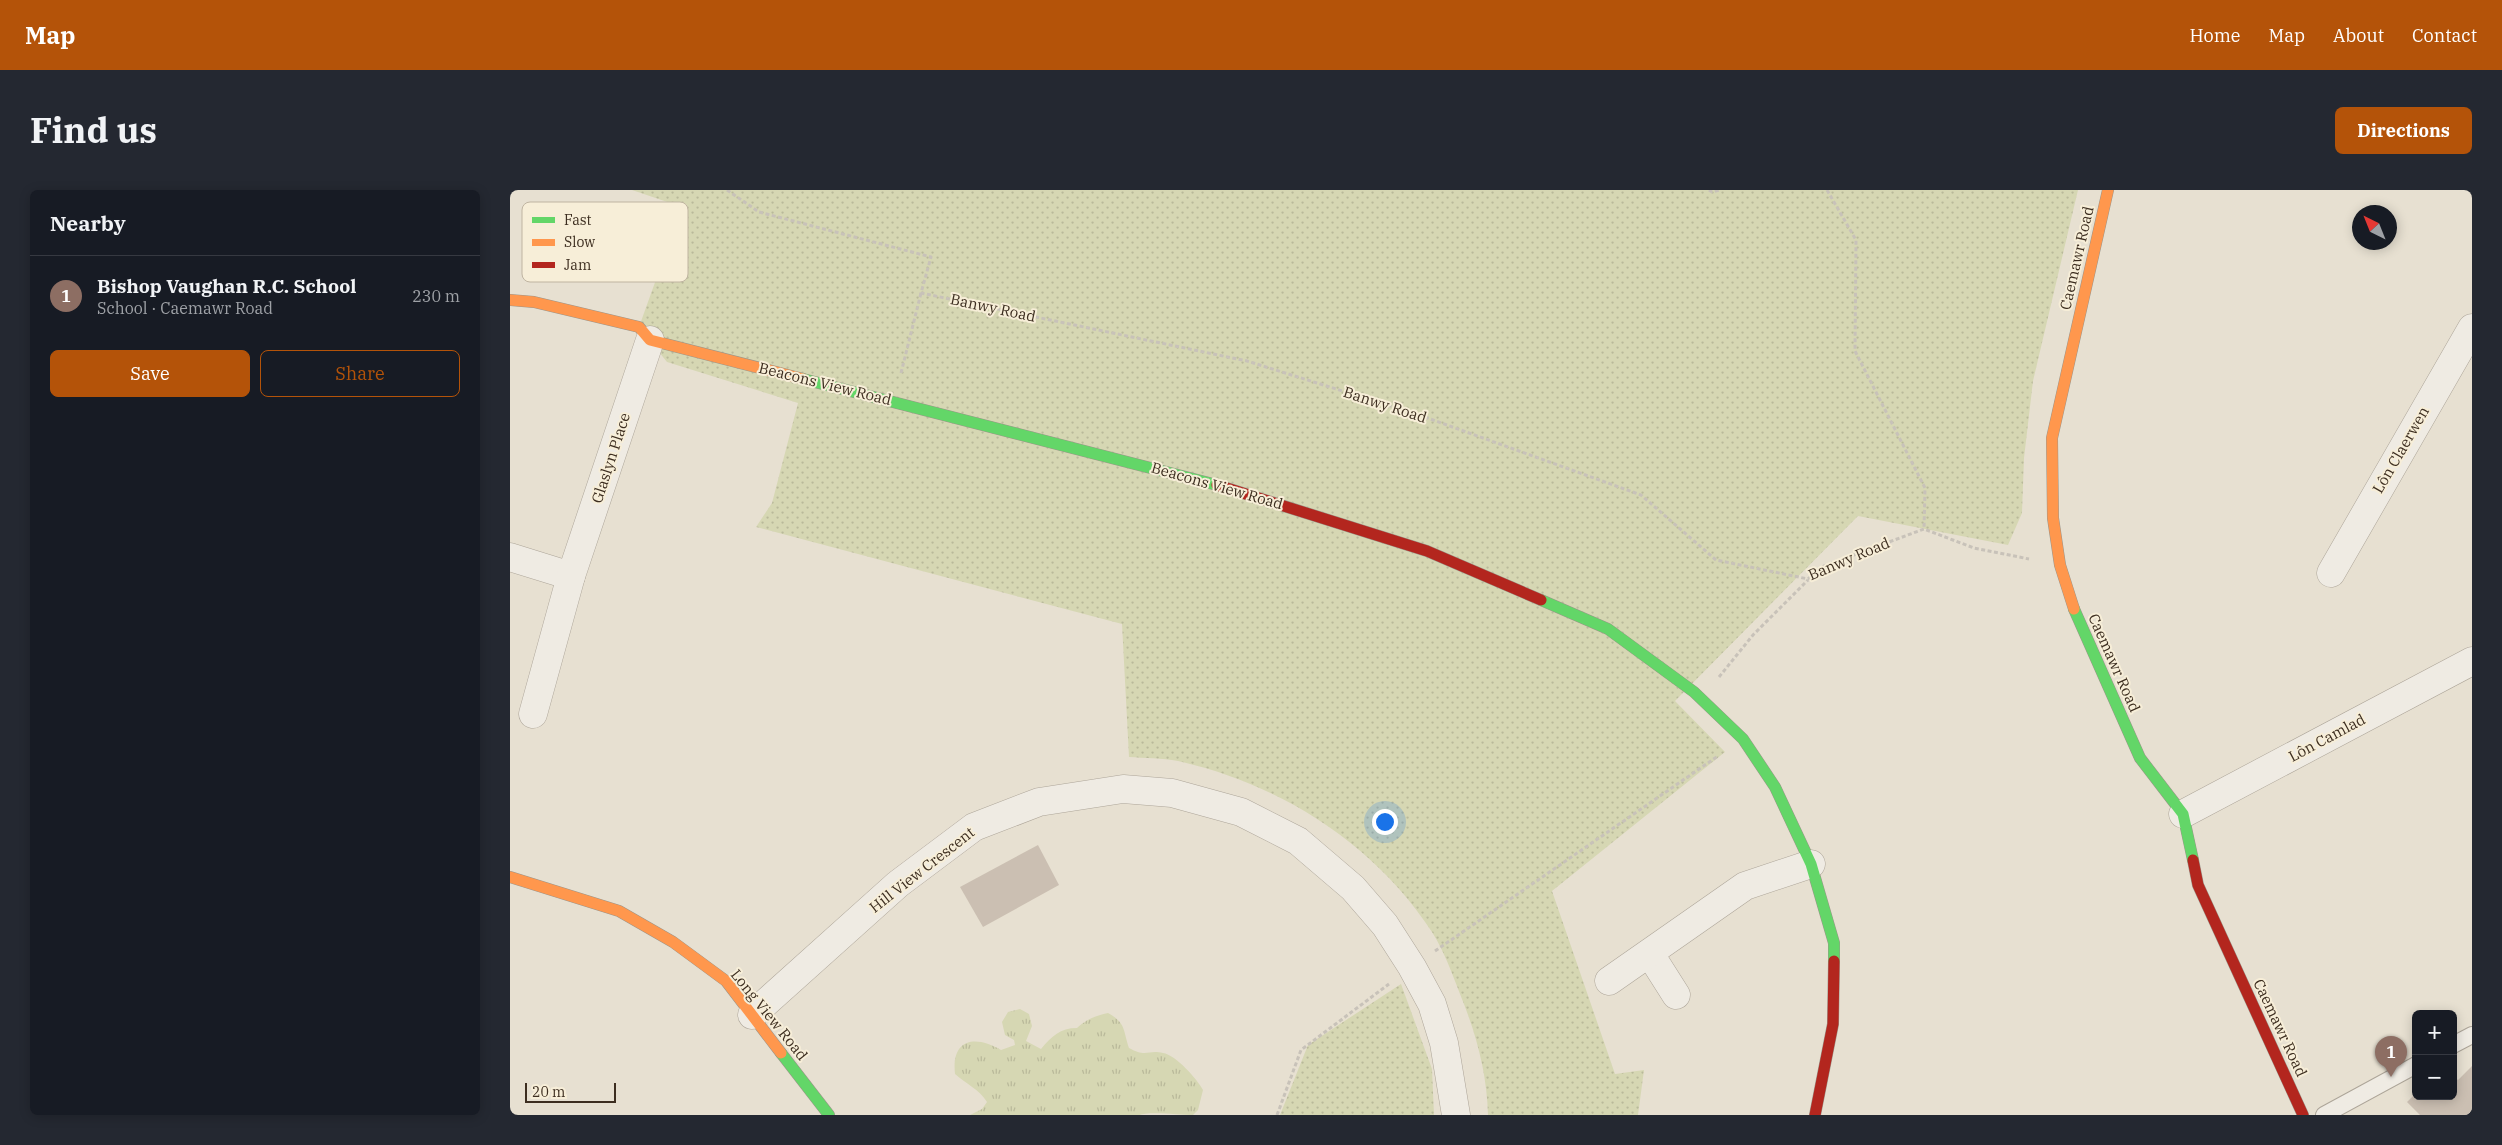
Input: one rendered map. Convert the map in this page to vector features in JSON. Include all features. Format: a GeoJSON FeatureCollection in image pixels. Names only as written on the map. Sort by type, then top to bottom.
{"type":"FeatureCollection","features":[{"type":"Feature","properties":{"kind":"street","name":"Caemawr Road"},"geometry":{"type":"LineString","coordinates":[[2108,190],[2052,438],[2053,518],[2060,565],[2076,614],[2140,758],[2182,814],[2198,885],[2303,1115]]}},
{"type":"Feature","properties":{"kind":"street","name":"Beacons View Road"},"geometry":{"type":"LineString","coordinates":[[510,300],[534,302],[639,327],[650,340],[1204,481],[1427,552],[1608,629],[1701,698],[1743,739],[1775,787],[1811,864],[1834,943],[1832,1024],[1816,1115]]}},
{"type":"Feature","properties":{"kind":"street","name":"Lôn Claerwen"},"geometry":{"type":"LineString","coordinates":[[2331,572],[2472,328]]}},
{"type":"Feature","properties":{"kind":"street","name":"Glaslyn Place"},"geometry":{"type":"LineString","coordinates":[[533,714],[571,576],[650,340]]}},
{"type":"Feature","properties":{"kind":"street"},"geometry":{"type":"LineString","coordinates":[[510,557],[571,576]]}},
{"type":"Feature","properties":{"kind":"street","name":"Lôn Camlad"},"geometry":{"type":"LineString","coordinates":[[2182,814],[2472,662]]}},
{"type":"Feature","properties":{"kind":"street","name":"Hill View Crescent"},"geometry":{"type":"LineString","coordinates":[[752,1015],[898,884],[974,827],[1039,802],[1123,789],[1172,793],[1241,812],[1298,841],[1353,888],[1385,925],[1412,967],[1432,1004],[1444,1043],[1456,1115]]}},
{"type":"Feature","properties":{"kind":"street"},"geometry":{"type":"LineString","coordinates":[[1609,981],[1745,886],[1811,864]]}},
{"type":"Feature","properties":{"kind":"street","name":"Long View Road"},"geometry":{"type":"LineString","coordinates":[[510,877],[619,911],[673,942],[726,981],[830,1115]]}},
{"type":"Feature","properties":{"kind":"street"},"geometry":{"type":"LineString","coordinates":[[1650,954],[1676,995]]}},
{"type":"Feature","properties":{"kind":"lane"},"geometry":{"type":"LineString","coordinates":[[2457,1043],[2472,1035]]}},
{"type":"Feature","properties":{"kind":"lane"},"geometry":{"type":"LineString","coordinates":[[2324,1115],[2412,1067]]}},
{"type":"Feature","properties":{"kind":"path"},"geometry":{"type":"LineString","coordinates":[[727,190],[759,212],[931,257],[899,382]]}},
{"type":"Feature","properties":{"kind":"path"},"geometry":{"type":"LineString","coordinates":[[1709,190],[1712,192],[1720,190]]}},
{"type":"Feature","properties":{"kind":"path"},"geometry":{"type":"LineString","coordinates":[[1827,190],[1856,240],[1855,350],[1925,488],[1924,529],[1974,548],[2060,565]]}},
{"type":"Feature","properties":{"kind":"path","name":"Banwy Road"},"geometry":{"type":"LineString","coordinates":[[921,294],[1247,361],[1422,416],[1641,495],[1716,560],[1808,580],[1824,566],[1924,529]]}},
{"type":"Feature","properties":{"kind":"path"},"geometry":{"type":"LineString","coordinates":[[1701,698],[1753,635],[1808,580]]}},
{"type":"Feature","properties":{"kind":"path"},"geometry":{"type":"LineString","coordinates":[[1277,1115],[1301,1050],[1412,967],[1743,739]]}},
{"type":"Feature","properties":{"kind":"green space"},"geometry":{"type":"Polygon","coordinates":[[[632,190],[2078,190],[2033,381],[2024,458],[2022,513],[2008,545],[1858,516],[1675,701],[1725,752],[1552,891],[1615,1074],[1644,1070],[1638,1115],[1488,1115],[1480,1053],[1448,962],[1432,932],[1409,900],[1382,871],[1353,845],[1322,822],[1288,802],[1253,785],[1216,771],[1178,761],[1129,757],[1122,624],[756,527],[772,503],[798,403],[667,362],[639,327],[655,282],[688,282],[688,202],[667,202],[632,190]]]}},
{"type":"Feature","properties":{"kind":"green space"},"geometry":{"type":"Polygon","coordinates":[[[1401,984],[1432,1069],[1434,1115],[1280,1115],[1308,1045],[1401,984]]]}},
{"type":"Feature","properties":{"kind":"green space"},"geometry":{"type":"Polygon","coordinates":[[[1020,1009],[1029,1014],[1032,1026],[1026,1041],[1041,1049],[1061,1031],[1077,1028],[1091,1018],[1108,1013],[1121,1024],[1129,1048],[1144,1053],[1158,1052],[1168,1055],[1174,1058],[1191,1074],[1203,1090],[1198,1110],[1193,1115],[1157,1113],[1140,1115],[970,1115],[982,1109],[987,1102],[976,1090],[955,1074],[957,1053],[967,1043],[974,1042],[983,1042],[1001,1050],[1015,1045],[1014,1040],[1005,1035],[1002,1022],[1008,1012],[1020,1009]]]}},
{"type":"Feature","properties":{"kind":"building"},"geometry":{"type":"Polygon","coordinates":[[[1038,845],[1059,885],[983,927],[960,887],[1038,845]]]}},
{"type":"Feature","properties":{"kind":"building"},"geometry":{"type":"Polygon","coordinates":[[[2472,1066],[2472,1115],[2420,1115],[2407,1102],[2412,1097],[2412,1100],[2457,1100],[2458,1080],[2472,1066]]]}},
{"type":"Feature","properties":{"kind":"traffic: fast"},"geometry":{"type":"LineString","coordinates":[[803,379],[1217,485]]}},
{"type":"Feature","properties":{"kind":"traffic: fast"},"geometry":{"type":"LineString","coordinates":[[1541,600],[1608,629],[1694,692],[1743,739],[1775,787],[1811,864],[1834,943],[1834,961]]}},
{"type":"Feature","properties":{"kind":"traffic: fast"},"geometry":{"type":"LineString","coordinates":[[2074,609],[2140,758],[2183,814],[2193,860]]}},
{"type":"Feature","properties":{"kind":"traffic: fast"},"geometry":{"type":"LineString","coordinates":[[781,1053],[829,1115]]}},
{"type":"Feature","properties":{"kind":"traffic: slow"},"geometry":{"type":"LineString","coordinates":[[2074,609],[2060,565],[2053,518],[2052,438],[2108,190]]}},
{"type":"Feature","properties":{"kind":"traffic: slow"},"geometry":{"type":"LineString","coordinates":[[510,300],[534,302],[639,327],[650,340],[803,379]]}},
{"type":"Feature","properties":{"kind":"traffic: slow"},"geometry":{"type":"LineString","coordinates":[[510,877],[619,911],[673,942],[726,981],[781,1053]]}},
{"type":"Feature","properties":{"kind":"traffic: jam"},"geometry":{"type":"LineString","coordinates":[[1217,485],[1427,551],[1541,600]]}},
{"type":"Feature","properties":{"kind":"traffic: jam"},"geometry":{"type":"LineString","coordinates":[[2193,860],[2198,885],[2303,1115]]}},
{"type":"Feature","properties":{"kind":"traffic: jam"},"geometry":{"type":"LineString","coordinates":[[1815,1115],[1833,1024],[1834,961]]}},
{"type":"Feature","properties":{"kind":"place","name":"Bishop Vaughan R.C. School"},"geometry":{"type":"Point","coordinates":[2391,1077]}}]}
